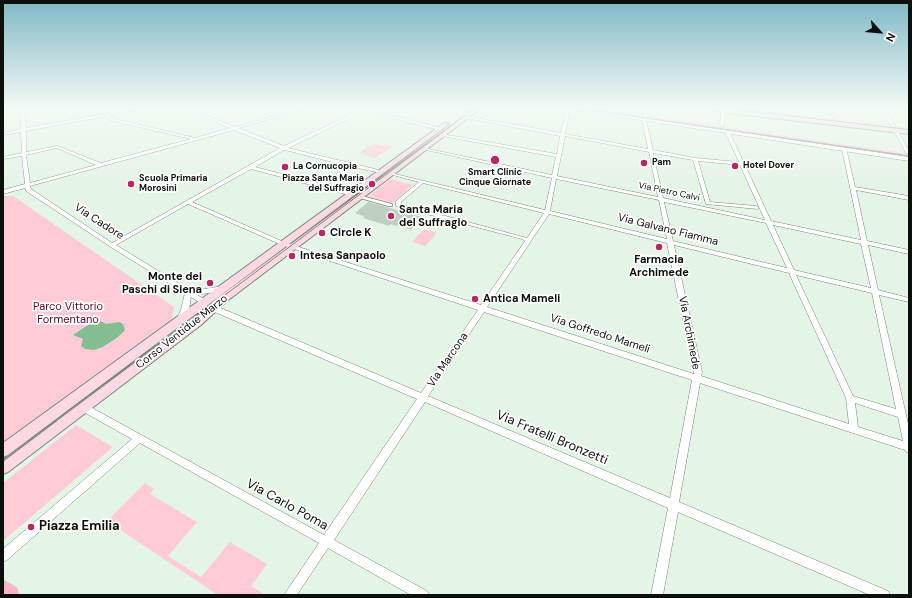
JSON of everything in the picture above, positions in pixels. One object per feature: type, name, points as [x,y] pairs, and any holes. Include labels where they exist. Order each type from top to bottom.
[{"type":"main road","points":[[351,194],[434,137]]},
{"type":"main road","points":[[361,197],[424,149],[436,137]]},
{"type":"main road","points":[[381,172],[391,174]]},
{"type":"main road","name":"Corso Ventidue Marzo","points":[[3,452],[179,321],[209,305],[288,245],[351,194]]},
{"type":"main road","name":"Corso Ventidue Marzo","points":[[3,468],[197,322],[224,288],[361,197]]},
{"type":"main road","points":[[3,589],[10,595]]},
{"type":"street","points":[[23,137],[27,186]]},
{"type":"street","points":[[186,137],[195,139]]},
{"type":"street","points":[[3,192],[202,137]]},
{"type":"street","points":[[256,137],[284,148],[381,172]]},
{"type":"street","points":[[112,245],[284,148],[306,137]]},
{"type":"street","points":[[465,137],[558,156]]},
{"type":"street","name":"Via Marcona","points":[[290,595],[547,213],[562,137]]},
{"type":"street","points":[[572,137],[695,159],[743,164]]},
{"type":"street","name":"Via Archimede","points":[[648,137],[697,370],[697,378],[657,595]]},
{"type":"street","points":[[730,137],[850,398],[854,429]]},
{"type":"street","points":[[761,137],[844,149],[909,155]]},
{"type":"street","points":[[796,137],[909,155]]},
{"type":"street","points":[[899,137],[909,155]]},
{"type":"street","points":[[3,158],[57,147],[101,165]]},
{"type":"street","name":"Via Pietro Calvi","points":[[424,149],[909,252]]},
{"type":"street","points":[[844,149],[909,448]]},
{"type":"street","points":[[695,159],[708,202],[756,208]]},
{"type":"street","points":[[322,186],[352,165]]},
{"type":"street","points":[[251,167],[351,194]]},
{"type":"street","points":[[391,174],[422,182]]},
{"type":"street","points":[[422,182],[398,202],[398,205],[524,238],[528,241]]},
{"type":"street","name":"Via Galvano Fiamma","points":[[422,182],[909,300]]},
{"type":"street","name":"Via Cadore","points":[[27,186],[28,190],[112,245],[188,294],[209,305]]},
{"type":"street","points":[[853,188],[909,198]]},
{"type":"street","points":[[361,197],[390,205]]},
{"type":"street","name":"Via Goffredo Mameli","points":[[188,202],[288,245],[909,448]]},
{"type":"street","points":[[179,321],[186,310],[188,294],[224,288]]},
{"type":"street","name":"Via Fratelli Bronzetti","points":[[209,305],[884,595]]},
{"type":"street","points":[[850,398],[901,414]]},
{"type":"street","points":[[3,556],[139,438],[83,407]]},
{"type":"street","name":"Via Carlo Poma","points":[[139,438],[423,595]]},
{"type":"green space","points":[[772,137],[792,137],[909,154],[909,157]]},
{"type":"green space","points":[[375,143],[385,146],[394,146],[375,158],[359,153]]},
{"type":"green space","points":[[390,179],[413,185],[393,203],[369,196]]},
{"type":"green space","name":"Parco Vittorio Formentano","points":[[3,196],[13,196],[174,307],[172,319],[3,442]]},
{"type":"green space","points":[[424,229],[437,233],[425,246],[412,242]]},
{"type":"green space","points":[[76,425],[113,447],[3,541],[3,483]]},
{"type":"green space","points":[[145,483],[154,489],[150,494],[197,522],[168,556],[201,577],[230,542],[267,564],[251,586],[266,595],[218,595],[107,521]]},
{"type":"shaded area","points":[[97,319],[106,324],[119,322],[123,324],[125,330],[118,337],[103,347],[94,350],[85,349],[81,346],[83,339],[73,335]]},
{"type":"building","points":[[347,175],[361,179],[355,183],[340,180]]},
{"type":"building","name":"Santa Maria del Suffragio","points":[[368,202],[422,217],[411,230],[390,224],[389,226],[363,218],[365,217],[355,213]]},
{"type":"tram line","points":[[55,422],[437,137]]},
{"type":"tram line","points":[[777,137],[909,156]]},
{"type":"tram line","points":[[3,461],[56,421]]},
{"type":"place","name":"Smart Clinic Cinque Giornate","points":[[495,160]]},
{"type":"place","name":"Pam","points":[[644,163]]},
{"type":"place","name":"Hotel Dover","points":[[735,166]]},
{"type":"place","name":"La Cornucopia","points":[[285,167]]},
{"type":"place","name":"Scuola Primaria Morosini","points":[[131,184]]},
{"type":"place","name":"Piazza Santa Maria del Suffragio","points":[[372,184]]},
{"type":"place","name":"Santa Maria del Suffragio","points":[[391,216]]},
{"type":"place","name":"Circle K","points":[[322,233]]},
{"type":"place","name":"Farmacia Archimede","points":[[659,247]]},
{"type":"place","name":"Intesa Sanpaolo","points":[[292,256]]},
{"type":"place","name":"Monte dei Paschi di Siena","points":[[210,283]]},
{"type":"place","name":"Antica Mameli","points":[[475,299]]},
{"type":"place","name":"Piazza Emilia","points":[[31,527]]}]
